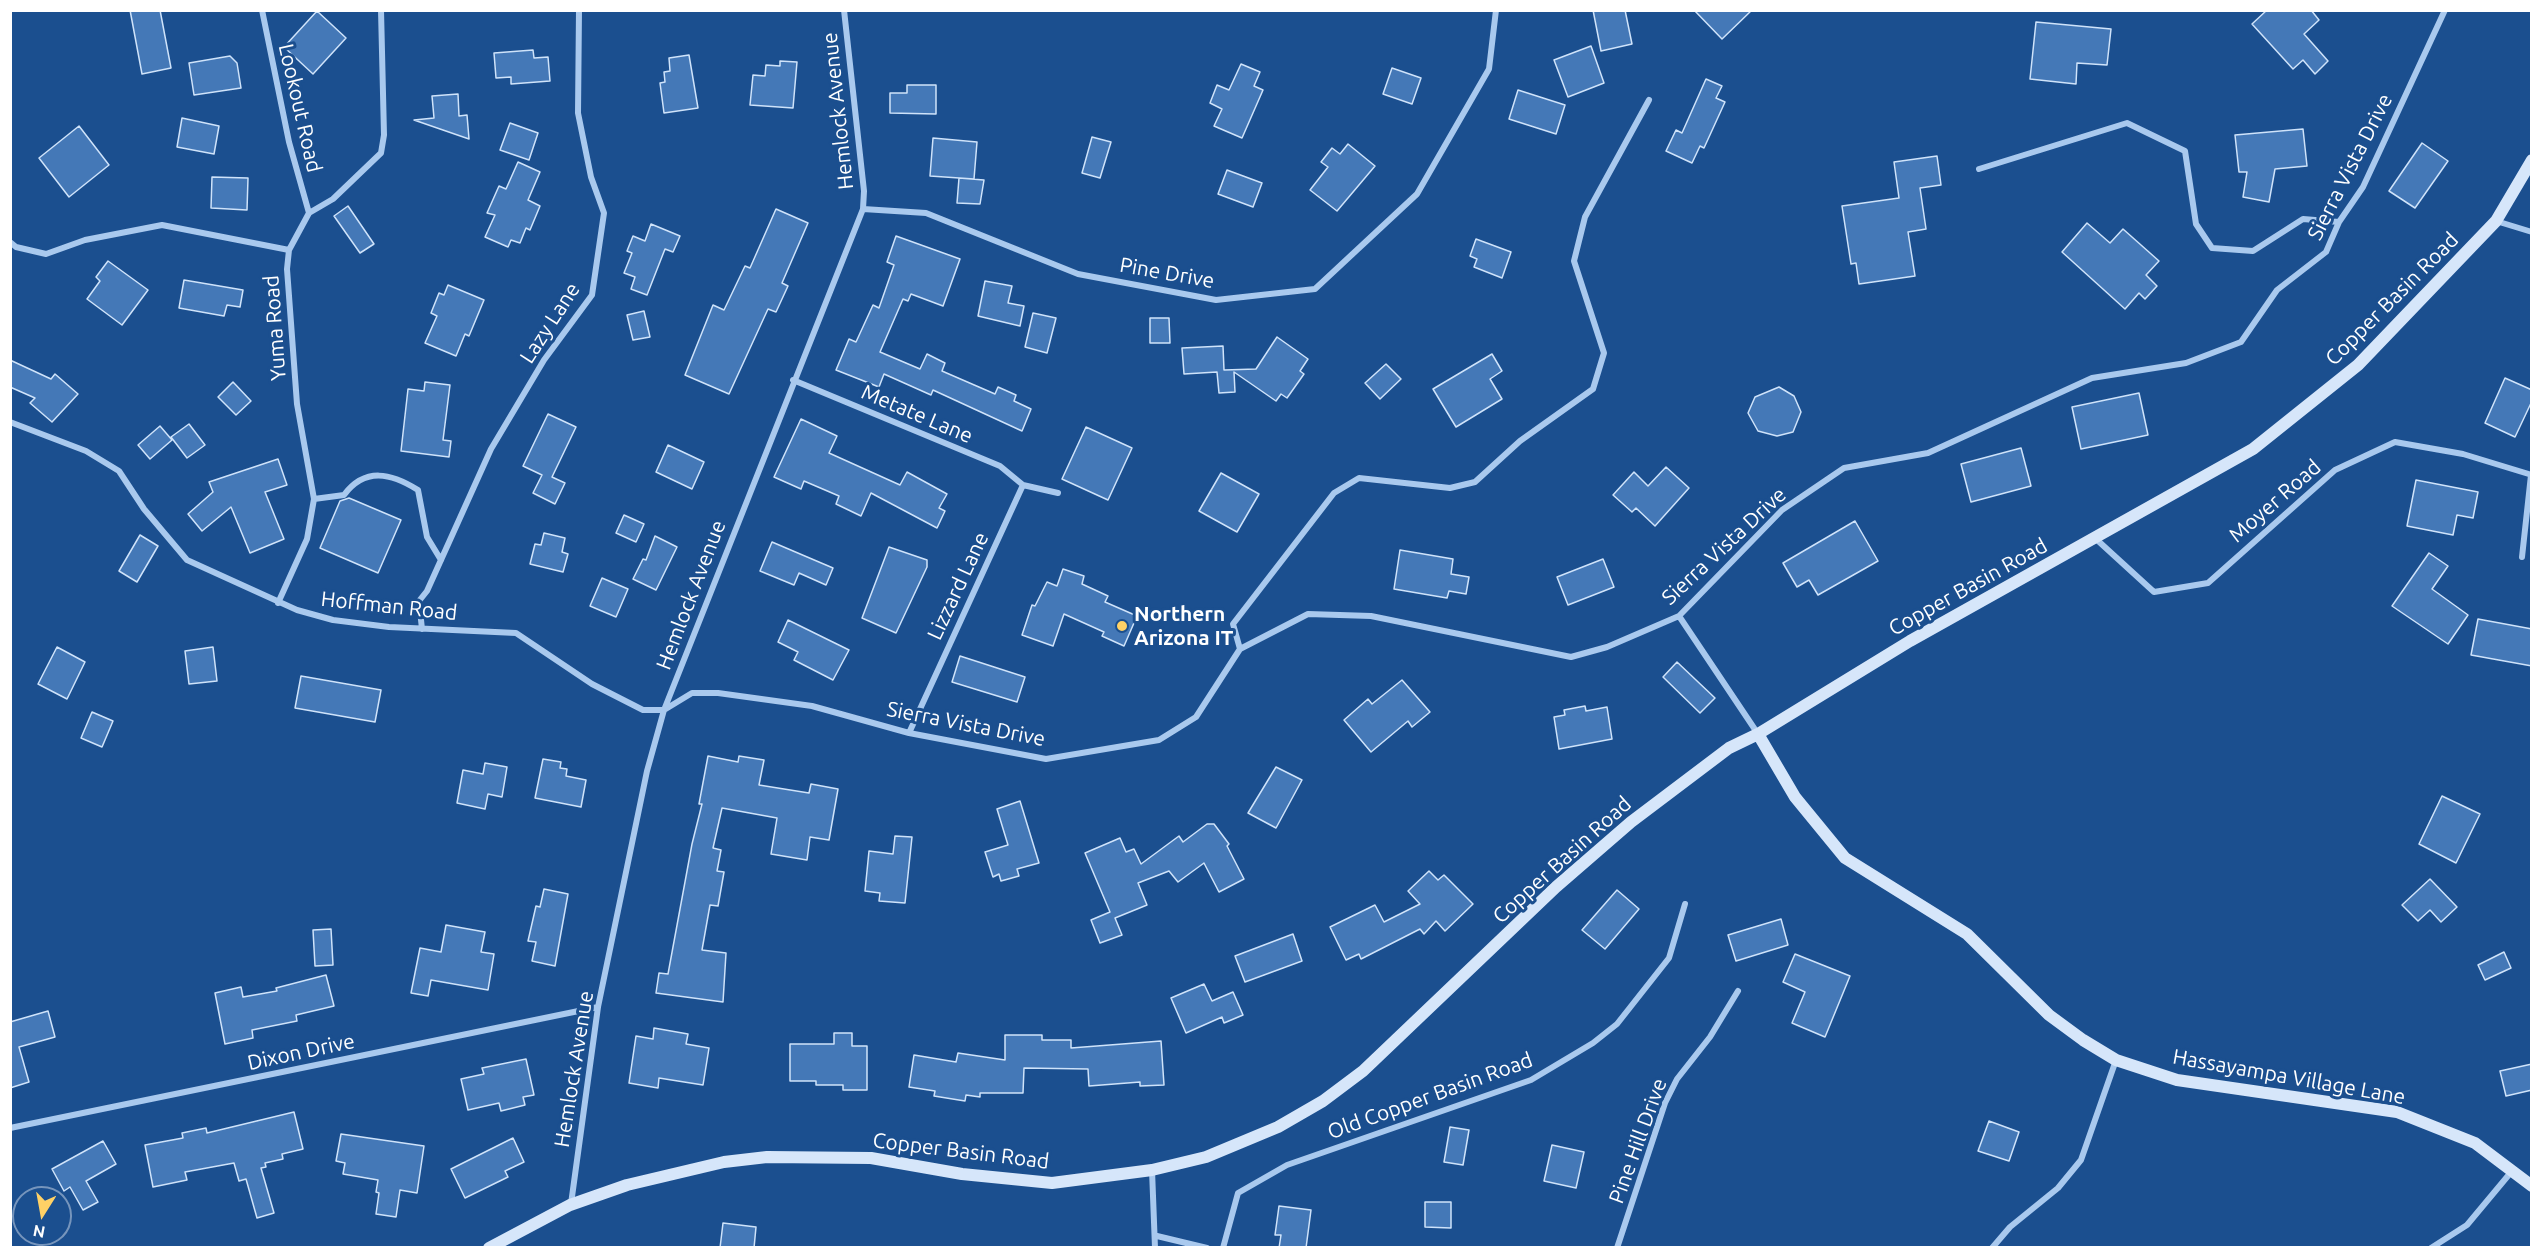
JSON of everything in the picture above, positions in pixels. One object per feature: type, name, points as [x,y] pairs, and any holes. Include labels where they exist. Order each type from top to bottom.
[{"type":"street","name":"Lookout Road","points":[[262,10],[289,142],[309,213]]},
{"type":"street","points":[[309,213],[333,199],[381,153],[384,135],[381,10]]},
{"type":"street","name":"Lazy Lane","points":[[422,629],[420,601],[491,449],[544,360],[592,295],[604,213],[591,177],[578,113],[579,10]]},
{"type":"street","name":"Hemlock Avenue","points":[[570,1205],[598,1007],[647,771],[664,710],[793,380],[863,209],[864,191],[844,10]]},
{"type":"street","name":"Pine Drive","points":[[863,209],[926,213],[1078,274],[1216,300],[1315,289],[1417,194],[1489,69],[1497,10]]},
{"type":"street","name":"Sierra Vista Drive","points":[[664,710],[692,693],[718,693],[812,706],[909,733],[1046,759],[1159,740],[1196,717],[1240,649],[1308,614],[1371,616],[1571,657],[1607,647],[1679,616],[1782,510],[1844,468],[1928,453],[2092,378],[2186,363],[2241,342],[2277,290],[2326,252],[2339,222],[2363,187],[2445,10]]},
{"type":"street","points":[[1240,649],[1233,624],[1334,493],[1359,478],[1450,488],[1475,482],[1520,441],[1593,389],[1604,353],[1574,261],[1585,217],[1649,100]]},
{"type":"street","points":[[1978,169],[2127,123],[2185,151],[2196,224],[2212,248],[2253,251],[2303,219],[2339,222]]},
{"type":"street","name":"Copper Basin Road","points":[[489,1248],[570,1205],[665,1175],[767,1157],[871,1158],[962,1174],[1052,1183],[1152,1170],[1206,1157],[1249,1141],[1344,1086],[1556,888],[1631,822],[1729,748],[1758,734],[1910,641],[2096,539],[2253,449],[2358,365],[2496,221],[2532,160]]},
{"type":"street","name":"Yuma Road","points":[[278,603],[307,539],[314,499],[297,404],[287,269],[289,250],[309,213]]},
{"type":"street","points":[[2496,221],[2532,232]]},
{"type":"street","points":[[10,242],[16,247],[46,254],[85,240],[162,225],[289,250]]},
{"type":"street","name":"Metate Lane","points":[[793,380],[1000,466],[1023,485]]},
{"type":"street","name":"Hoffman Road","points":[[10,423],[86,451],[118,471],[144,508],[187,560],[278,603],[333,620],[422,629],[516,633],[592,684],[643,710],[664,710]]},
{"type":"street","name":"Moyer Road","points":[[2096,539],[2154,592],[2208,583],[2335,470],[2395,442],[2463,454],[2531,475]]},
{"type":"street","points":[[314,499],[344,495],[355,480],[367,475],[403,481],[418,490],[427,537],[441,560]]},
{"type":"street","points":[[2522,557],[2531,475]]},
{"type":"street","points":[[1023,485],[1058,493]]},
{"type":"street","name":"Lizzard Lane","points":[[909,733],[1023,485]]},
{"type":"street","name":"Hassayampa Village Lane","points":[[1679,616],[1758,734],[1795,797],[1845,858],[1967,934],[2049,1015],[2083,1040],[2116,1060],[2177,1080],[2397,1112],[2475,1143],[2532,1186]]},
{"type":"street","name":"Old Copper Basin Road","points":[[1223,1248],[1238,1193],[1287,1166],[1531,1080],[1593,1043],[1617,1024],[1669,958],[1684,904]]},
{"type":"street","name":"Pine Hill Drive","points":[[1617,1248],[1665,1103],[1677,1079],[1710,1037],[1738,991]]},
{"type":"street","name":"Dixon Drive","points":[[10,1128],[598,1007]]},
{"type":"street","points":[[1992,1248],[2010,1227],[2058,1188],[2081,1160],[2116,1060]]},
{"type":"street","points":[[1152,1170],[1157,1236],[1155,1248]]},
{"type":"street","points":[[2431,1248],[2467,1225],[2512,1171]]},
{"type":"street","points":[[1157,1236],[1207,1248]]},
{"type":"building","points":[[130,10],[160,10],[171,68],[142,74]]},
{"type":"building","points":[[1593,10],[1625,10],[1632,44],[1601,51]]},
{"type":"building","points":[[1694,10],[1752,10],[1722,39]]},
{"type":"building","points":[[2267,10],[2311,10],[2319,20],[2304,34],[2328,61],[2315,74],[2303,60],[2293,69],[2252,24]]},
{"type":"building","points":[[317,11],[346,38],[313,74],[284,47]]},
{"type":"building","points":[[2036,22],[2111,29],[2107,65],[2077,63],[2076,84],[2030,79]]},
{"type":"building","points":[[1591,46],[1604,83],[1568,97],[1554,60]]},
{"type":"building","points":[[533,50],[534,58],[548,57],[550,81],[511,84],[511,77],[496,78],[494,53]]},
{"type":"building","points":[[689,55],[698,108],[664,113],[660,83],[665,82],[664,72],[670,71],[669,58]]},
{"type":"building","points":[[230,56],[237,63],[241,88],[194,95],[189,63]]},
{"type":"building","points":[[780,61],[797,62],[793,108],[750,105],[753,75],[765,76],[766,65],[780,66]]},
{"type":"building","points":[[1241,64],[1260,72],[1254,86],[1263,90],[1242,138],[1214,126],[1222,109],[1210,103],[1217,85],[1229,90]]},
{"type":"building","points":[[1392,68],[1421,78],[1412,104],[1383,94]]},
{"type":"building","points":[[1706,79],[1722,86],[1716,98],[1725,102],[1704,148],[1700,146],[1692,163],[1666,151],[1676,130],[1682,133]]},
{"type":"building","points":[[907,85],[936,85],[936,114],[890,113],[890,93],[907,93]]},
{"type":"building","points":[[1518,90],[1565,105],[1556,134],[1509,119]]},
{"type":"building","points":[[458,94],[459,116],[467,115],[469,139],[414,120],[434,118],[432,96]]},
{"type":"building","points":[[182,118],[219,126],[214,154],[177,147]]},
{"type":"building","points":[[510,123],[538,133],[529,160],[500,150]]},
{"type":"building","points":[[79,126],[109,165],[69,197],[39,158]]},
{"type":"building","points":[[2303,129],[2307,166],[2275,169],[2269,202],[2243,197],[2247,172],[2239,172],[2235,135]]},
{"type":"building","points":[[1092,137],[1111,142],[1100,178],[1082,173]]},
{"type":"building","points":[[933,138],[977,142],[974,179],[930,176]]},
{"type":"building","points":[[2422,143],[2448,161],[2415,208],[2389,191]]},
{"type":"building","points":[[1348,144],[1375,166],[1337,211],[1310,190],[1328,167],[1321,162],[1332,148],[1340,154]]},
{"type":"building","points":[[1937,156],[1941,185],[1920,188],[1926,229],[1908,232],[1915,276],[1859,284],[1856,263],[1851,264],[1842,206],[1899,198],[1894,162]]},
{"type":"building","points":[[518,162],[540,172],[528,200],[540,206],[530,230],[526,228],[520,243],[511,240],[508,247],[485,237],[495,215],[487,213],[499,186],[506,189]]},
{"type":"building","points":[[1227,170],[1262,183],[1253,207],[1218,194]]},
{"type":"building","points":[[212,177],[248,178],[247,210],[211,208]]},
{"type":"building","points":[[959,178],[984,180],[980,204],[957,203]]},
{"type":"building","points":[[348,206],[374,244],[360,253],[334,216]]},
{"type":"building","points":[[776,209],[808,223],[782,283],[788,286],[776,312],[768,309],[729,394],[685,375],[713,305],[724,310],[745,266],[750,268]]},
{"type":"building","points":[[2087,223],[2110,243],[2123,229],[2159,261],[2146,275],[2157,286],[2145,299],[2139,293],[2125,309],[2062,252]]},
{"type":"building","points":[[651,224],[680,236],[673,252],[665,249],[647,295],[631,289],[635,277],[624,273],[632,253],[627,251],[633,236],[645,241]]},
{"type":"building","points":[[896,236],[960,259],[943,306],[911,294],[908,301],[903,299],[880,352],[920,369],[927,354],[945,363],[942,371],[995,394],[998,387],[1016,395],[1014,401],[1031,409],[1022,431],[933,390],[931,395],[884,374],[879,387],[836,370],[849,339],[856,342],[873,305],[879,308],[894,265],[887,262]]},
{"type":"building","points":[[1476,239],[1511,252],[1502,278],[1474,267],[1477,259],[1470,256]]},
{"type":"building","points":[[108,261],[148,290],[122,325],[87,299],[100,281],[96,277]]},
{"type":"building","points":[[184,280],[243,290],[240,307],[227,305],[224,316],[179,308]]},
{"type":"building","points":[[985,281],[1012,286],[1008,303],[1024,306],[1020,326],[978,316]]},
{"type":"building","points":[[448,285],[484,300],[469,336],[465,334],[456,356],[425,343],[437,316],[431,313],[439,293],[444,295]]},
{"type":"building","points":[[644,311],[650,337],[633,340],[627,315]]},
{"type":"building","points":[[1033,313],[1056,318],[1047,353],[1025,347]]},
{"type":"building","points":[[1150,318],[1169,318],[1170,343],[1150,343]]},
{"type":"building","points":[[1277,337],[1308,359],[1300,371],[1304,374],[1287,398],[1281,394],[1276,401],[1234,372],[1235,392],[1219,393],[1217,372],[1184,374],[1182,348],[1223,346],[1224,370],[1256,369]]},
{"type":"building","points":[[1492,354],[1502,371],[1490,379],[1502,399],[1456,427],[1433,389]]},
{"type":"building","points":[[10,360],[51,379],[55,374],[78,394],[52,422],[30,403],[35,398],[10,387]]},
{"type":"building","points":[[1386,364],[1401,379],[1380,399],[1365,383]]},
{"type":"building","points":[[2505,378],[2532,390],[2532,401],[2515,437],[2485,423]]},
{"type":"building","points":[[233,382],[251,401],[236,415],[218,397]]},
{"type":"building","points":[[425,382],[450,385],[443,440],[451,441],[449,457],[401,451],[408,389],[424,391]]},
{"type":"building","points":[[1779,387],[1794,396],[1801,412],[1793,432],[1777,436],[1758,431],[1748,413],[1755,397]]},
{"type":"building","points":[[2139,393],[2148,435],[2081,449],[2072,407]]},
{"type":"building","points":[[548,414],[576,427],[552,477],[565,483],[555,504],[533,493],[542,475],[523,466]]},
{"type":"building","points":[[801,419],[837,436],[829,453],[900,485],[907,472],[947,494],[939,508],[945,511],[937,528],[871,493],[861,516],[836,504],[839,496],[804,481],[801,489],[774,477]]},
{"type":"building","points":[[189,424],[205,445],[187,458],[171,437]]},
{"type":"building","points":[[160,426],[172,440],[150,459],[138,445]]},
{"type":"building","points":[[1086,427],[1132,448],[1108,500],[1062,479]]},
{"type":"building","points":[[668,445],[704,462],[692,489],[656,472]]},
{"type":"building","points":[[2021,448],[2031,486],[1971,502],[1961,464]]},
{"type":"building","points":[[278,459],[287,485],[265,492],[284,539],[250,553],[231,507],[202,531],[188,514],[213,492],[209,482]]},
{"type":"building","points":[[1666,467],[1689,488],[1655,526],[1636,508],[1632,512],[1613,495],[1634,472],[1648,486]]},
{"type":"building","points":[[1221,473],[1259,494],[1237,532],[1199,511]]},
{"type":"building","points":[[2416,480],[2478,492],[2473,518],[2457,515],[2453,535],[2407,526]]},
{"type":"building","points":[[349,498],[401,520],[378,573],[320,548],[340,501]]},
{"type":"building","points":[[624,515],[644,524],[636,542],[616,533]]},
{"type":"building","points":[[1855,521],[1878,561],[1818,595],[1809,580],[1797,587],[1783,563]]},
{"type":"building","points":[[544,533],[565,538],[562,552],[568,554],[563,572],[530,564],[535,544],[541,545]]},
{"type":"building","points":[[140,535],[158,546],[137,582],[119,571]]},
{"type":"building","points":[[655,536],[677,547],[656,590],[633,579],[643,559],[646,560]]},
{"type":"building","points":[[772,542],[833,568],[826,585],[799,573],[794,585],[760,571]]},
{"type":"building","points":[[889,547],[927,560],[927,567],[896,633],[862,618]]},
{"type":"building","points":[[1400,550],[1453,559],[1451,574],[1469,577],[1466,594],[1449,591],[1447,598],[1394,589]]},
{"type":"building","points":[[2429,553],[2448,566],[2432,589],[2468,615],[2448,644],[2392,606]]},
{"type":"building","points":[[1603,559],[1614,587],[1568,605],[1557,577]]},
{"type":"building","points":[[1063,569],[1084,576],[1082,584],[1108,596],[1105,602],[1137,616],[1124,646],[1102,636],[1104,632],[1064,614],[1053,646],[1022,635],[1032,605],[1035,606],[1047,582],[1057,586]]},
{"type":"building","points":[[602,578],[628,589],[616,617],[590,606]]},
{"type":"building","points":[[2478,619],[2532,629],[2532,666],[2471,655]]},
{"type":"building","points":[[788,620],[849,650],[833,680],[794,660],[798,652],[778,642]]},
{"type":"building","points":[[57,647],[85,662],[67,699],[38,684]]},
{"type":"building","points":[[213,647],[217,681],[189,684],[185,651]]},
{"type":"building","points":[[960,656],[1025,677],[1017,702],[952,682]]},
{"type":"building","points":[[1677,662],[1715,698],[1700,713],[1663,677]]},
{"type":"building","points":[[301,676],[381,690],[375,722],[295,708]]},
{"type":"building","points":[[1402,680],[1430,712],[1412,727],[1408,721],[1371,752],[1344,720],[1368,699],[1372,704]]},
{"type":"building","points":[[1585,706],[1586,711],[1607,707],[1612,739],[1559,749],[1554,717],[1565,715],[1564,710]]},
{"type":"building","points":[[92,712],[113,721],[102,747],[81,738]]},
{"type":"building","points":[[708,756],[738,762],[739,756],[764,760],[759,785],[809,793],[811,784],[838,789],[829,840],[810,837],[807,860],[771,854],[777,818],[722,808],[713,848],[721,850],[717,871],[724,872],[718,906],[710,905],[702,950],[726,953],[723,1002],[656,993],[659,973],[668,974],[692,844],[702,804],[699,804]]},
{"type":"building","points":[[543,759],[561,762],[560,768],[567,769],[566,776],[586,780],[581,807],[535,798]]},
{"type":"building","points":[[485,763],[507,767],[502,797],[488,794],[485,809],[457,803],[463,770],[483,774]]},
{"type":"building","points":[[1276,767],[1302,780],[1276,828],[1248,813]]},
{"type":"building","points":[[2442,796],[2480,814],[2456,863],[2419,844]]},
{"type":"building","points":[[1020,801],[1039,863],[1017,869],[1019,876],[1001,881],[999,874],[993,877],[985,852],[1008,845],[997,809]]},
{"type":"building","points":[[1207,824],[1214,824],[1229,844],[1227,846],[1244,879],[1219,892],[1204,863],[1178,882],[1169,871],[1138,883],[1147,905],[1115,918],[1122,935],[1100,943],[1091,920],[1110,912],[1085,853],[1120,838],[1126,852],[1134,849],[1141,864],[1179,836],[1183,842]]},
{"type":"building","points":[[895,836],[912,837],[905,903],[879,901],[880,893],[865,891],[869,851],[893,854]]},
{"type":"building","points":[[1429,871],[1438,880],[1444,875],[1473,904],[1445,931],[1436,921],[1424,934],[1420,929],[1361,959],[1359,954],[1346,960],[1330,927],[1375,905],[1384,922],[1420,904],[1408,891]]},
{"type":"building","points":[[2430,879],[2457,907],[2441,922],[2430,910],[2418,921],[2402,905]]},
{"type":"building","points":[[544,889],[568,894],[555,966],[532,961],[536,942],[528,941],[536,906],[540,907]]},
{"type":"building","points":[[1617,890],[1639,909],[1605,949],[1582,930]]},
{"type":"building","points":[[1781,919],[1788,945],[1736,961],[1728,935]]},
{"type":"building","points":[[446,925],[485,932],[481,952],[494,954],[488,990],[431,980],[428,996],[411,993],[420,948],[441,952]]},
{"type":"building","points":[[331,929],[333,965],[315,966],[313,930]]},
{"type":"building","points":[[1293,934],[1302,961],[1245,982],[1235,956]]},
{"type":"building","points":[[2504,952],[2511,968],[2485,980],[2478,965]]},
{"type":"building","points":[[1795,954],[1850,976],[1825,1037],[1792,1023],[1805,992],[1783,982]]},
{"type":"building","points":[[326,975],[334,1006],[296,1015],[297,1021],[252,1030],[253,1038],[225,1044],[215,993],[241,987],[243,997],[277,991],[276,988]]},
{"type":"building","points":[[1204,984],[1212,1001],[1233,992],[1243,1015],[1224,1023],[1222,1017],[1186,1033],[1171,998]]},
{"type":"building","points":[[48,1011],[55,1037],[19,1047],[29,1082],[10,1088],[10,1022]]},
{"type":"building","points":[[654,1028],[688,1034],[686,1044],[709,1048],[703,1085],[659,1078],[658,1088],[629,1083],[636,1036],[653,1039]]},
{"type":"building","points":[[834,1033],[852,1033],[852,1046],[867,1046],[867,1090],[843,1090],[843,1085],[816,1085],[816,1081],[790,1081],[790,1044],[834,1044]]},
{"type":"building","points":[[1005,1035],[1042,1035],[1042,1040],[1071,1040],[1071,1048],[1161,1041],[1164,1085],[1140,1086],[1140,1082],[1089,1086],[1088,1069],[1024,1068],[1023,1093],[980,1093],[980,1097],[966,1095],[965,1101],[934,1096],[935,1091],[909,1087],[914,1055],[956,1062],[958,1053],[1005,1060]]},
{"type":"building","points":[[526,1059],[534,1095],[523,1097],[525,1105],[501,1111],[499,1103],[468,1110],[461,1079],[484,1074],[482,1068]]},
{"type":"building","points":[[2532,1064],[2532,1090],[2506,1096],[2500,1071]]},
{"type":"building","points":[[294,1112],[303,1149],[282,1154],[283,1159],[265,1163],[266,1167],[261,1168],[274,1213],[257,1218],[246,1179],[239,1181],[234,1163],[185,1172],[187,1180],[153,1187],[145,1145],[183,1138],[182,1133],[206,1128],[207,1133]]},
{"type":"building","points":[[1989,1121],[2019,1132],[2009,1161],[1978,1151]]},
{"type":"building","points":[[1450,1127],[1469,1130],[1463,1165],[1444,1162]]},
{"type":"building","points":[[341,1134],[424,1146],[417,1193],[400,1190],[396,1217],[376,1214],[378,1180],[343,1174],[345,1163],[336,1161]]},
{"type":"building","points":[[513,1138],[524,1162],[505,1171],[508,1177],[465,1198],[451,1169]]},
{"type":"building","points":[[103,1141],[116,1164],[86,1181],[98,1202],[83,1210],[72,1191],[72,1186],[61,1186],[52,1169]]},
{"type":"building","points":[[1552,1145],[1584,1152],[1576,1188],[1544,1181]]},
{"type":"building","points":[[1425,1202],[1451,1202],[1451,1228],[1425,1227]]},
{"type":"building","points":[[1279,1206],[1311,1210],[1306,1248],[1279,1248],[1281,1235],[1275,1235]]},
{"type":"building","points":[[723,1223],[756,1227],[754,1248],[720,1248]]},
{"type":"place","name":"Northern Arizona IT","points":[[1122,626]]}]
